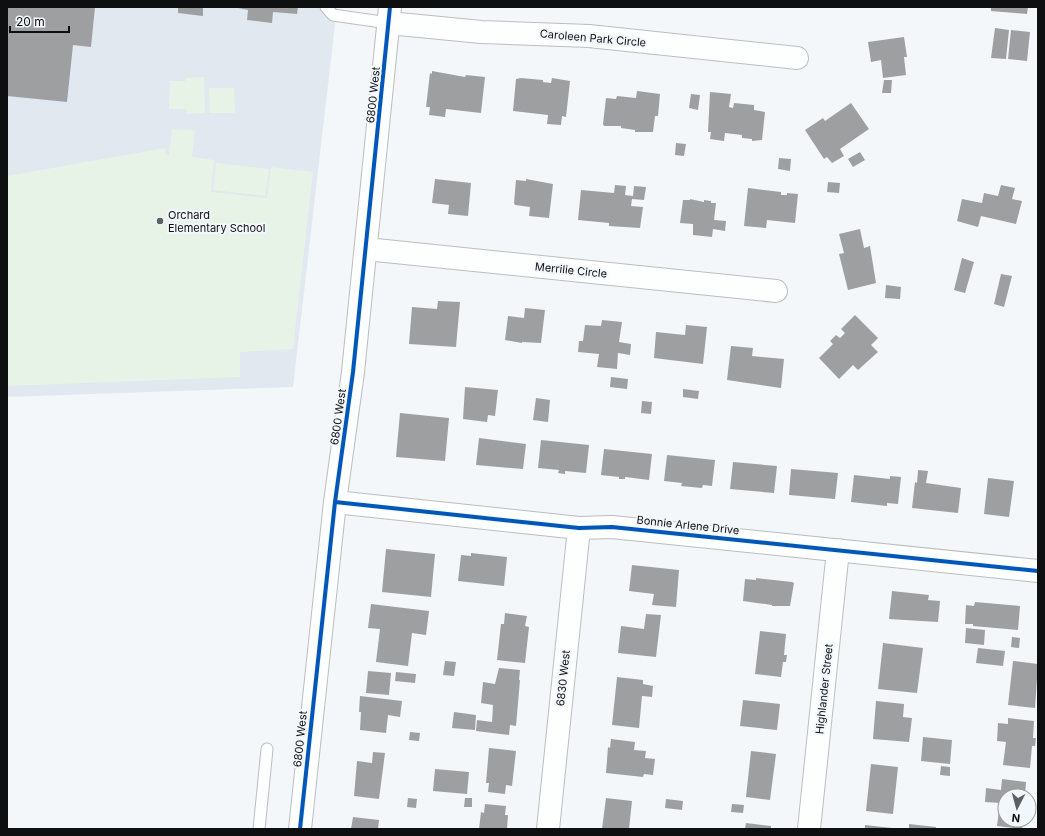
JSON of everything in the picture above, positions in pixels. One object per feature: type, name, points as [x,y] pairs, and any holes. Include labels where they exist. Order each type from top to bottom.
[{"type":"street","name":"Caroleen Park Circle","points":[[390,15],[481,32],[589,36],[797,58]]},
{"type":"street","name":"6800 West","points":[[300,829],[335,502],[353,372],[390,15]]},
{"type":"street","name":"Merrilie Circle","points":[[366,249],[776,291]]},
{"type":"street","name":"Bonnie Arlene Drive","points":[[335,502],[579,528],[612,526],[1038,571]]},
{"type":"street","name":"6830 West","points":[[548,829],[579,528]]},
{"type":"street","name":"Highlander Street","points":[[809,829],[838,550]]},
{"type":"lane","points":[[326,7],[333,15],[390,15]]},
{"type":"lane","points":[[259,829],[267,749]]},
{"type":"shaded area","name":"Orchard Elementary School","points":[[7,7],[337,7],[293,387],[7,397]]},
{"type":"shaded area","points":[[204,77],[205,113],[187,114],[187,109],[169,109],[170,81],[186,81],[186,78]]},
{"type":"shaded area","points":[[209,88],[234,88],[235,113],[210,113]]},
{"type":"shaded area","points":[[172,129],[195,131],[192,157],[214,160],[211,192],[267,198],[271,167],[313,172],[293,349],[240,352],[240,377],[7,386],[7,176],[165,148],[165,154],[169,155]]},
{"type":"shaded area","points":[[216,163],[269,169],[265,196],[213,190]]},
{"type":"building","points":[[7,7],[95,7],[91,47],[73,45],[67,102],[7,96]]},
{"type":"building","points":[[178,7],[203,7],[203,16],[178,13]]},
{"type":"building","points":[[233,7],[298,7],[297,14],[273,12],[272,23],[247,20],[248,10]]},
{"type":"building","points":[[991,7],[1028,7],[1027,14],[991,11]]},
{"type":"building","points":[[995,28],[1009,30],[1006,59],[991,58]]},
{"type":"building","points":[[1011,30],[1030,32],[1027,61],[1008,59]]},
{"type":"building","points":[[904,37],[907,57],[904,57],[906,75],[883,78],[881,60],[871,62],[868,42]]},
{"type":"building","points":[[432,71],[465,77],[466,75],[485,77],[481,113],[446,109],[445,117],[429,115],[430,107],[426,107],[430,73],[432,74]]},
{"type":"building","points":[[552,78],[570,81],[566,117],[562,116],[561,125],[547,124],[548,115],[513,111],[516,79],[543,80],[543,82],[551,83]]},
{"type":"building","points":[[884,80],[892,80],[891,93],[882,93]]},
{"type":"building","points":[[637,91],[660,94],[658,116],[655,116],[653,132],[635,132],[635,130],[621,128],[621,126],[604,126],[606,98],[616,99],[617,96],[636,98]]},
{"type":"building","points":[[710,92],[731,94],[729,107],[733,108],[734,103],[754,105],[754,110],[765,112],[762,140],[752,141],[752,139],[742,138],[742,135],[725,133],[724,141],[710,139],[711,132],[708,132]]},
{"type":"building","points":[[691,94],[700,95],[698,110],[689,108]]},
{"type":"building","points":[[851,103],[869,129],[840,149],[844,156],[832,163],[827,157],[824,159],[805,130],[823,118],[825,121]]},
{"type":"building","points":[[676,143],[686,144],[684,156],[675,155]]},
{"type":"building","points":[[860,152],[865,160],[853,167],[848,159]]},
{"type":"building","points":[[779,158],[791,159],[790,171],[778,169]]},
{"type":"building","points":[[435,179],[471,183],[468,216],[448,214],[449,205],[432,203]]},
{"type":"building","points":[[526,179],[553,184],[549,218],[529,216],[530,207],[515,205],[516,180],[526,181]]},
{"type":"building","points":[[828,182],[840,183],[839,193],[827,192]]},
{"type":"building","points":[[615,185],[626,186],[625,195],[633,196],[634,186],[646,187],[644,200],[632,199],[631,206],[643,207],[640,228],[609,226],[609,223],[578,220],[581,190],[614,193]]},
{"type":"building","points":[[1001,185],[1015,188],[1012,199],[1022,201],[1016,224],[981,216],[978,227],[957,221],[962,199],[982,203],[984,193],[998,196]]},
{"type":"building","points":[[748,188],[781,192],[781,195],[787,195],[787,193],[798,194],[795,223],[767,220],[766,228],[744,226]]},
{"type":"building","points":[[690,199],[704,202],[704,200],[711,201],[711,203],[716,203],[714,220],[726,221],[725,231],[713,229],[712,237],[693,235],[693,224],[680,223],[683,200]]},
{"type":"building","points":[[860,229],[864,248],[870,246],[876,283],[848,290],[839,254],[844,253],[839,234]]},
{"type":"building","points":[[962,258],[974,262],[965,293],[954,290]]},
{"type":"building","points":[[1001,274],[1012,276],[1004,307],[994,304]]},
{"type":"building","points":[[886,285],[901,287],[900,299],[885,298]]},
{"type":"building","points":[[438,301],[460,302],[456,347],[409,344],[412,307],[437,309]]},
{"type":"building","points":[[525,308],[545,310],[541,343],[522,343],[505,340],[508,316],[524,318]]},
{"type":"building","points":[[855,315],[878,338],[871,345],[878,352],[858,370],[853,365],[839,379],[819,358],[833,344],[830,341],[836,335],[840,338],[845,333],[841,329]]},
{"type":"building","points":[[602,320],[622,322],[619,342],[631,344],[630,355],[618,353],[617,369],[597,367],[599,354],[578,352],[579,341],[583,341],[585,325],[601,326]]},
{"type":"building","points":[[686,325],[707,327],[703,364],[654,358],[656,332],[685,335]]},
{"type":"building","points":[[731,346],[753,348],[752,356],[784,359],[781,388],[727,380]]},
{"type":"building","points":[[611,377],[628,379],[627,389],[610,387]]},
{"type":"building","points":[[465,387],[498,390],[495,416],[488,415],[487,422],[463,419]]},
{"type":"building","points":[[683,389],[699,391],[698,399],[683,397]]},
{"type":"building","points":[[536,398],[550,400],[548,422],[533,420]]},
{"type":"building","points":[[642,401],[652,402],[651,414],[641,413]]},
{"type":"building","points":[[400,413],[449,418],[445,461],[396,457]]},
{"type":"building","points":[[479,438],[526,444],[523,469],[476,465]]},
{"type":"building","points":[[541,440],[589,445],[586,473],[565,471],[565,474],[558,473],[559,470],[538,468]]},
{"type":"building","points":[[604,449],[652,454],[649,480],[625,477],[625,479],[619,479],[619,477],[601,475]]},
{"type":"building","points":[[667,455],[715,460],[712,486],[703,485],[702,488],[681,486],[682,483],[664,481]]},
{"type":"building","points":[[733,462],[777,466],[774,493],[730,489]]},
{"type":"building","points":[[791,469],[838,473],[835,499],[789,495]]},
{"type":"building","points":[[918,470],[928,471],[926,483],[961,488],[958,513],[912,508]]},
{"type":"building","points":[[854,475],[890,479],[890,476],[901,477],[898,504],[887,503],[887,506],[851,502]]},
{"type":"building","points":[[988,478],[1014,481],[1009,517],[984,514]]},
{"type":"building","points":[[386,549],[435,554],[431,597],[382,592]]},
{"type":"building","points":[[471,553],[507,557],[504,586],[458,581],[461,555],[471,556]]},
{"type":"building","points":[[632,565],[679,570],[676,607],[652,605],[654,594],[629,591]]},
{"type":"building","points":[[756,578],[794,583],[790,606],[772,606],[743,601],[745,579],[756,580]]},
{"type":"building","points":[[892,591],[929,595],[928,600],[940,601],[938,622],[889,619]]},
{"type":"building","points":[[975,602],[1020,606],[1018,630],[965,624],[966,605],[974,606]]},
{"type":"building","points":[[371,604],[429,611],[426,635],[412,633],[408,666],[376,662],[380,629],[368,628]]},
{"type":"building","points":[[505,613],[527,616],[525,626],[529,627],[525,663],[497,660],[501,624],[504,624]]},
{"type":"building","points":[[646,614],[661,615],[656,657],[618,653],[621,626],[644,629]]},
{"type":"building","points":[[966,628],[985,630],[984,645],[965,643]]},
{"type":"building","points":[[760,631],[786,634],[784,655],[787,655],[786,662],[783,662],[781,677],[755,674]]},
{"type":"building","points":[[1012,637],[1020,638],[1019,648],[1011,647]]},
{"type":"building","points":[[883,643],[923,648],[917,693],[878,689]]},
{"type":"building","points":[[978,648],[1005,651],[1003,666],[976,663]]},
{"type":"building","points":[[445,661],[456,662],[454,676],[443,675]]},
{"type":"building","points":[[1013,661],[1038,664],[1035,708],[1008,705]]},
{"type":"building","points":[[499,668],[520,670],[516,726],[510,725],[509,735],[476,731],[477,720],[492,722],[493,705],[481,703],[483,682],[495,684]]},
{"type":"building","points":[[368,671],[391,673],[389,695],[366,693]]},
{"type":"building","points":[[396,672],[416,674],[415,683],[395,681]]},
{"type":"building","points":[[617,677],[643,680],[643,684],[653,686],[652,697],[642,696],[639,728],[612,725]]},
{"type":"building","points":[[360,696],[402,701],[400,717],[388,715],[386,733],[360,730]]},
{"type":"building","points":[[743,700],[780,704],[777,730],[740,726]]},
{"type":"building","points":[[876,701],[904,704],[903,717],[912,718],[909,742],[873,739]]},
{"type":"building","points":[[454,712],[476,715],[475,730],[452,728]]},
{"type":"building","points":[[1008,718],[1034,721],[1033,738],[1036,738],[1035,746],[1032,746],[1030,768],[1003,765],[1006,742],[997,741],[998,723],[1008,724]]},
{"type":"building","points":[[410,732],[420,733],[419,741],[409,740]]},
{"type":"building","points":[[923,737],[952,740],[950,764],[921,761]]},
{"type":"building","points":[[611,739],[635,742],[634,750],[646,751],[645,758],[655,759],[653,775],[644,774],[643,777],[606,773],[608,747],[610,748]]},
{"type":"building","points":[[489,748],[516,751],[512,786],[506,785],[505,794],[488,792],[489,783],[486,783]]},
{"type":"building","points":[[751,751],[776,754],[770,800],[746,797]]},
{"type":"building","points":[[373,752],[385,753],[379,799],[354,796],[357,761],[372,763]]},
{"type":"building","points":[[871,764],[898,767],[893,814],[866,811]]},
{"type":"building","points":[[941,766],[950,767],[950,776],[940,775]]},
{"type":"building","points":[[435,769],[469,772],[467,794],[433,791]]},
{"type":"building","points":[[1002,779],[1026,782],[1026,788],[1001,788]]},
{"type":"building","points":[[986,788],[997,789],[997,803],[985,802]]},
{"type":"building","points":[[408,798],[417,799],[416,808],[407,807]]},
{"type":"building","points":[[465,798],[472,798],[472,807],[464,807]]},
{"type":"building","points":[[606,798],[632,801],[629,829],[602,829]]},
{"type":"building","points":[[666,799],[683,801],[682,810],[665,808]]},
{"type":"building","points":[[485,804],[506,806],[505,815],[508,815],[507,829],[479,829],[481,812],[484,813]]},
{"type":"building","points":[[732,804],[744,805],[743,813],[731,812]]},
{"type":"building","points":[[353,817],[379,820],[378,829],[351,829]]},
{"type":"building","points":[[746,823],[771,826],[771,829],[745,829]]},
{"type":"building","points":[[909,824],[936,827],[936,829],[909,829]]},
{"type":"building","points":[[865,825],[892,828],[865,829]]},
{"type":"cycle path","points":[[300,829],[335,502],[353,372],[390,7]]},
{"type":"cycle path","points":[[335,502],[579,528],[612,527],[1038,571]]},
{"type":"place","name":"Orchard Elementary School","points":[[160,221]]}]
